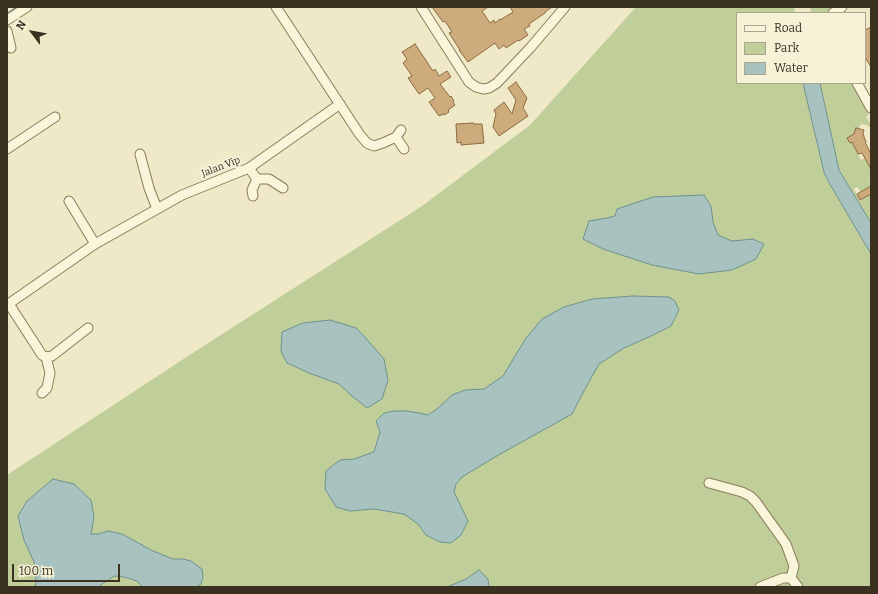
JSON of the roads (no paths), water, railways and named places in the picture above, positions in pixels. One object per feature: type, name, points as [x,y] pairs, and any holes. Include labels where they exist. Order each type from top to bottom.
[{"type":"street","points":[[7,20],[27,7]]},
{"type":"street","points":[[276,7],[367,143],[374,146],[399,134],[404,149]]},
{"type":"street","points":[[420,7],[469,82],[476,87],[483,89],[489,88],[497,83],[565,7]]},
{"type":"street","points":[[7,31],[11,48]]},
{"type":"street","points":[[858,84],[871,108]]},
{"type":"street","name":"Jalan Vip","points":[[8,305],[95,244],[182,195],[249,168],[340,104]]},
{"type":"street","points":[[7,149],[55,117]]},
{"type":"street","points":[[140,154],[157,209]]},
{"type":"street","points":[[249,168],[257,179]]},
{"type":"street","points":[[257,179],[269,179],[283,188]]},
{"type":"street","points":[[254,196],[252,190],[257,179]]},
{"type":"street","points":[[69,201],[95,244]]},
{"type":"street","points":[[8,305],[42,355],[46,357],[50,373],[47,388],[42,393]]},
{"type":"street","points":[[46,357],[52,356],[88,328]]},
{"type":"street","points":[[710,483],[742,492],[750,496],[756,502],[786,544],[794,566],[791,578]]},
{"type":"street","points":[[760,587],[783,578],[791,578]]},
{"type":"street","points":[[791,578],[798,587]]},
{"type":"water","points":[[803,84],[820,84],[839,170],[871,223],[871,254],[828,181],[824,172]]},
{"type":"water","points":[[704,195],[711,206],[713,222],[718,235],[732,241],[753,239],[764,244],[756,259],[732,270],[699,274],[652,265],[603,249],[583,239],[589,221],[615,216],[617,209],[653,197]]},
{"type":"water","points":[[633,296],[669,297],[675,301],[679,310],[671,326],[624,348],[599,364],[572,414],[462,477],[456,484],[454,492],[468,521],[461,535],[451,543],[440,542],[426,535],[418,524],[404,514],[374,509],[350,511],[336,507],[325,489],[326,471],[340,460],[354,459],[374,452],[380,432],[376,421],[384,413],[406,411],[428,415],[452,395],[465,390],[484,389],[503,376],[526,338],[542,319],[564,307],[592,299]]},
{"type":"water","points":[[330,320],[356,328],[384,359],[388,380],[382,399],[367,408],[339,384],[287,363],[281,351],[282,332],[303,323]]},
{"type":"water","points":[[53,479],[74,484],[91,500],[94,517],[91,534],[99,534],[108,531],[122,534],[153,551],[173,559],[191,561],[202,569],[203,577],[201,584],[196,587],[143,587],[137,581],[114,576],[98,587],[35,587],[34,562],[24,540],[18,516],[27,501]]},
{"type":"water","points":[[479,570],[488,579],[489,587],[447,587],[466,579]]},
{"type":"waterway","points":[[7,14],[17,7]]}]
